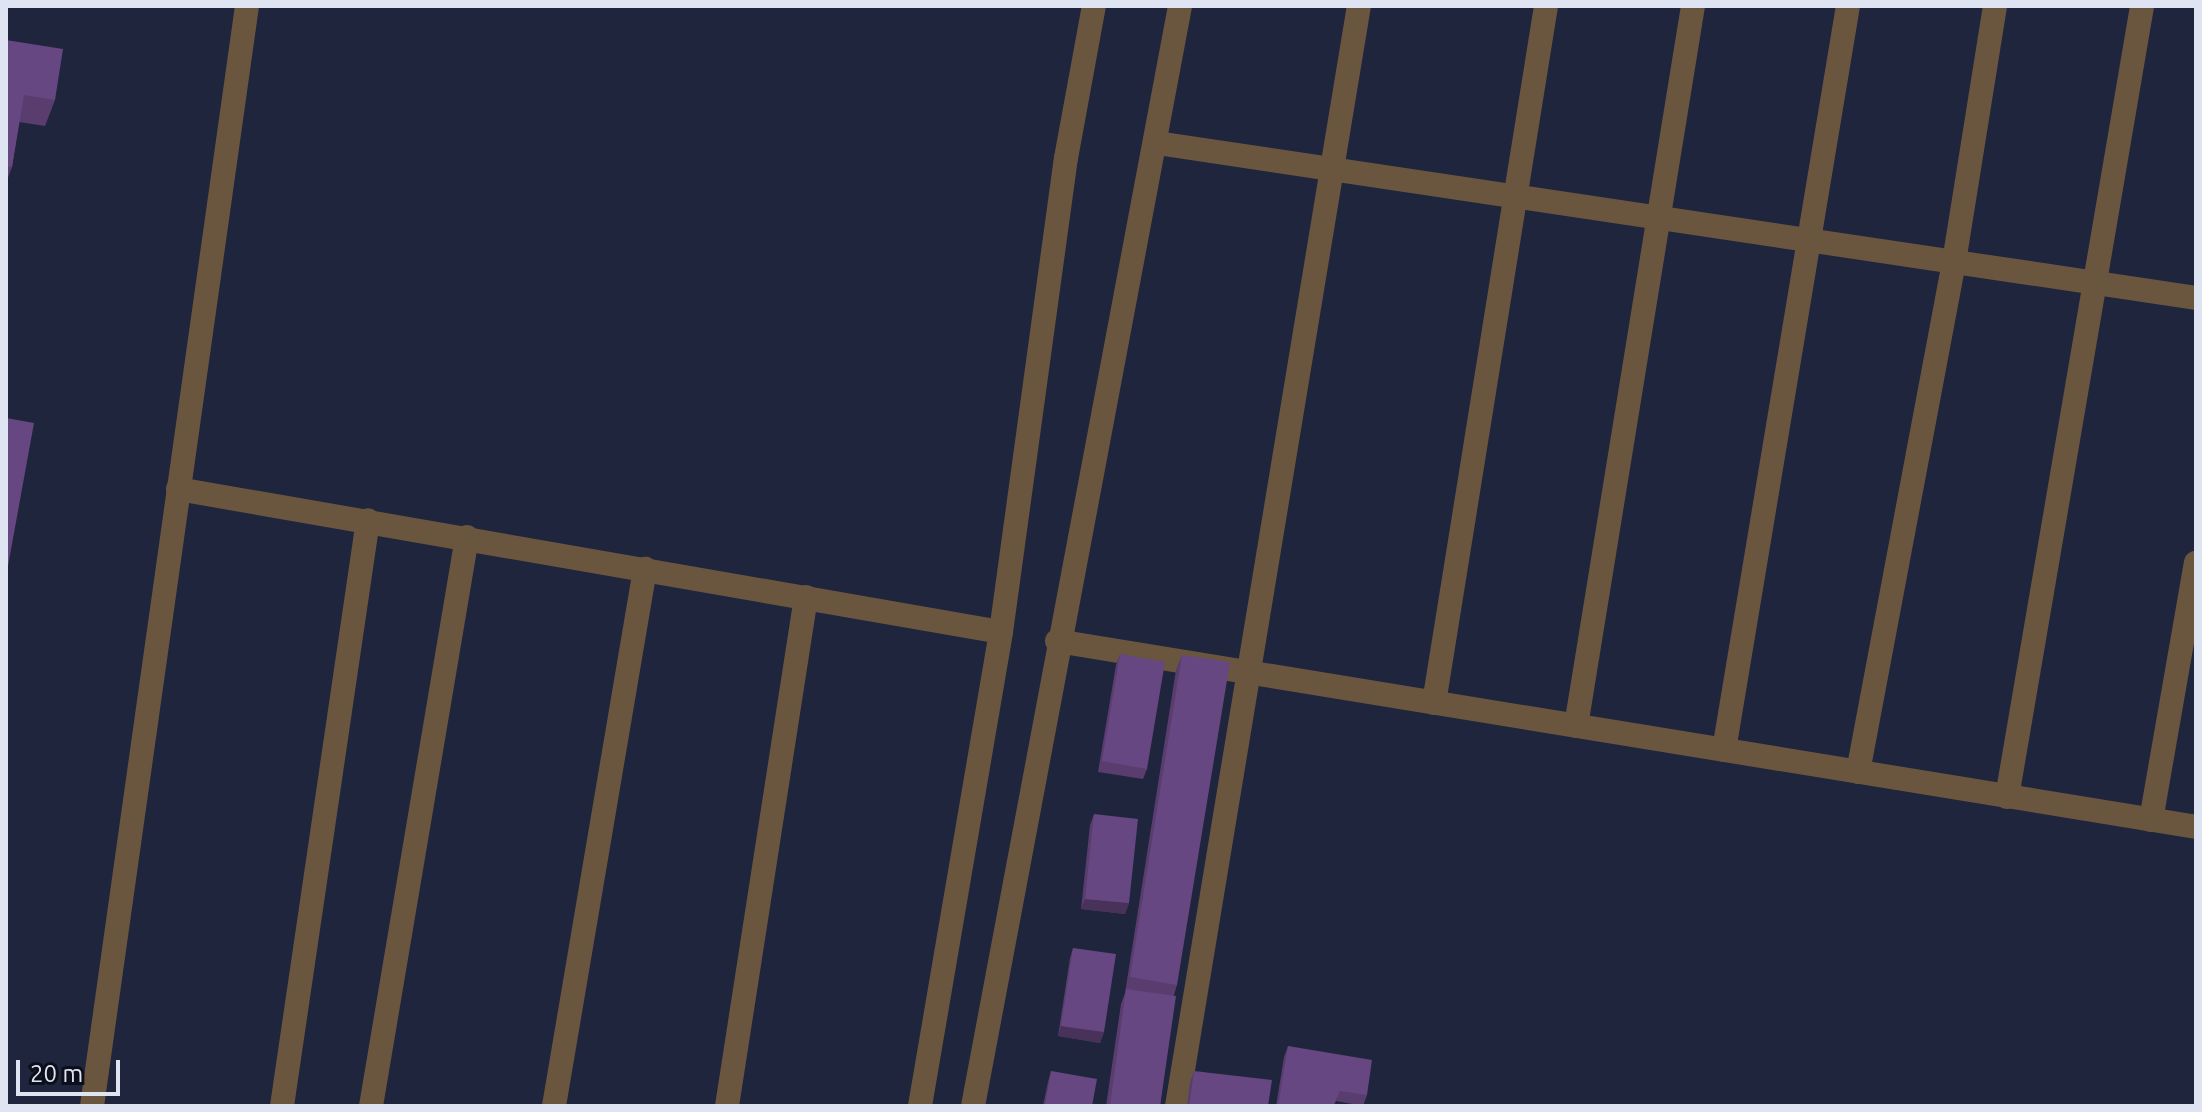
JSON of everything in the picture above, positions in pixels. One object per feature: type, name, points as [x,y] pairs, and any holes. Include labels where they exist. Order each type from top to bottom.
[{"type":"street","points":[[92,1106],[247,6]]},
{"type":"street","points":[[920,1106],[1001,632],[1066,158],[1094,6]]},
{"type":"street","points":[[973,1106],[1057,641],[1157,143],[1180,6]]},
{"type":"street","points":[[1177,1106],[1359,6]]},
{"type":"street","points":[[1434,703],[1546,6]]},
{"type":"street","points":[[1576,726],[1693,6]]},
{"type":"street","points":[[1724,750],[1848,6]]},
{"type":"street","points":[[1858,772],[1954,262],[1995,6]]},
{"type":"street","points":[[2007,797],[2097,284],[2142,6]]},
{"type":"street","points":[[1157,143],[2196,298]]},
{"type":"street","points":[[178,489],[1001,632]]},
{"type":"street","points":[[282,1106],[368,520]]},
{"type":"street","points":[[371,1106],[467,537]]},
{"type":"street","points":[[2151,820],[2196,563]]},
{"type":"street","points":[[554,1106],[645,569]]},
{"type":"street","points":[[727,1106],[806,597]]},
{"type":"street","points":[[1057,641],[2196,827]]},
{"type":"building","points":[[6,40],[63,49],[55,100],[24,95],[12,167],[6,166]]},
{"type":"building","points":[[6,418],[34,423],[8,566],[6,565]]},
{"type":"building","points":[[1120,654],[1165,662],[1147,769],[1102,761]]},
{"type":"building","points":[[1182,655],[1230,662],[1177,985],[1130,977]]},
{"type":"building","points":[[1094,814],[1138,819],[1129,903],[1085,899]]},
{"type":"building","points":[[1073,948],[1116,954],[1104,1032],[1061,1026]]},
{"type":"building","points":[[1126,989],[1176,996],[1160,1106],[1110,1106]]},
{"type":"building","points":[[1288,1046],[1372,1060],[1367,1095],[1340,1091],[1333,1106],[1278,1106]]},
{"type":"building","points":[[1051,1071],[1097,1079],[1092,1106],[1045,1106]]},
{"type":"building","points":[[1194,1071],[1272,1080],[1268,1106],[1189,1106]]}]
